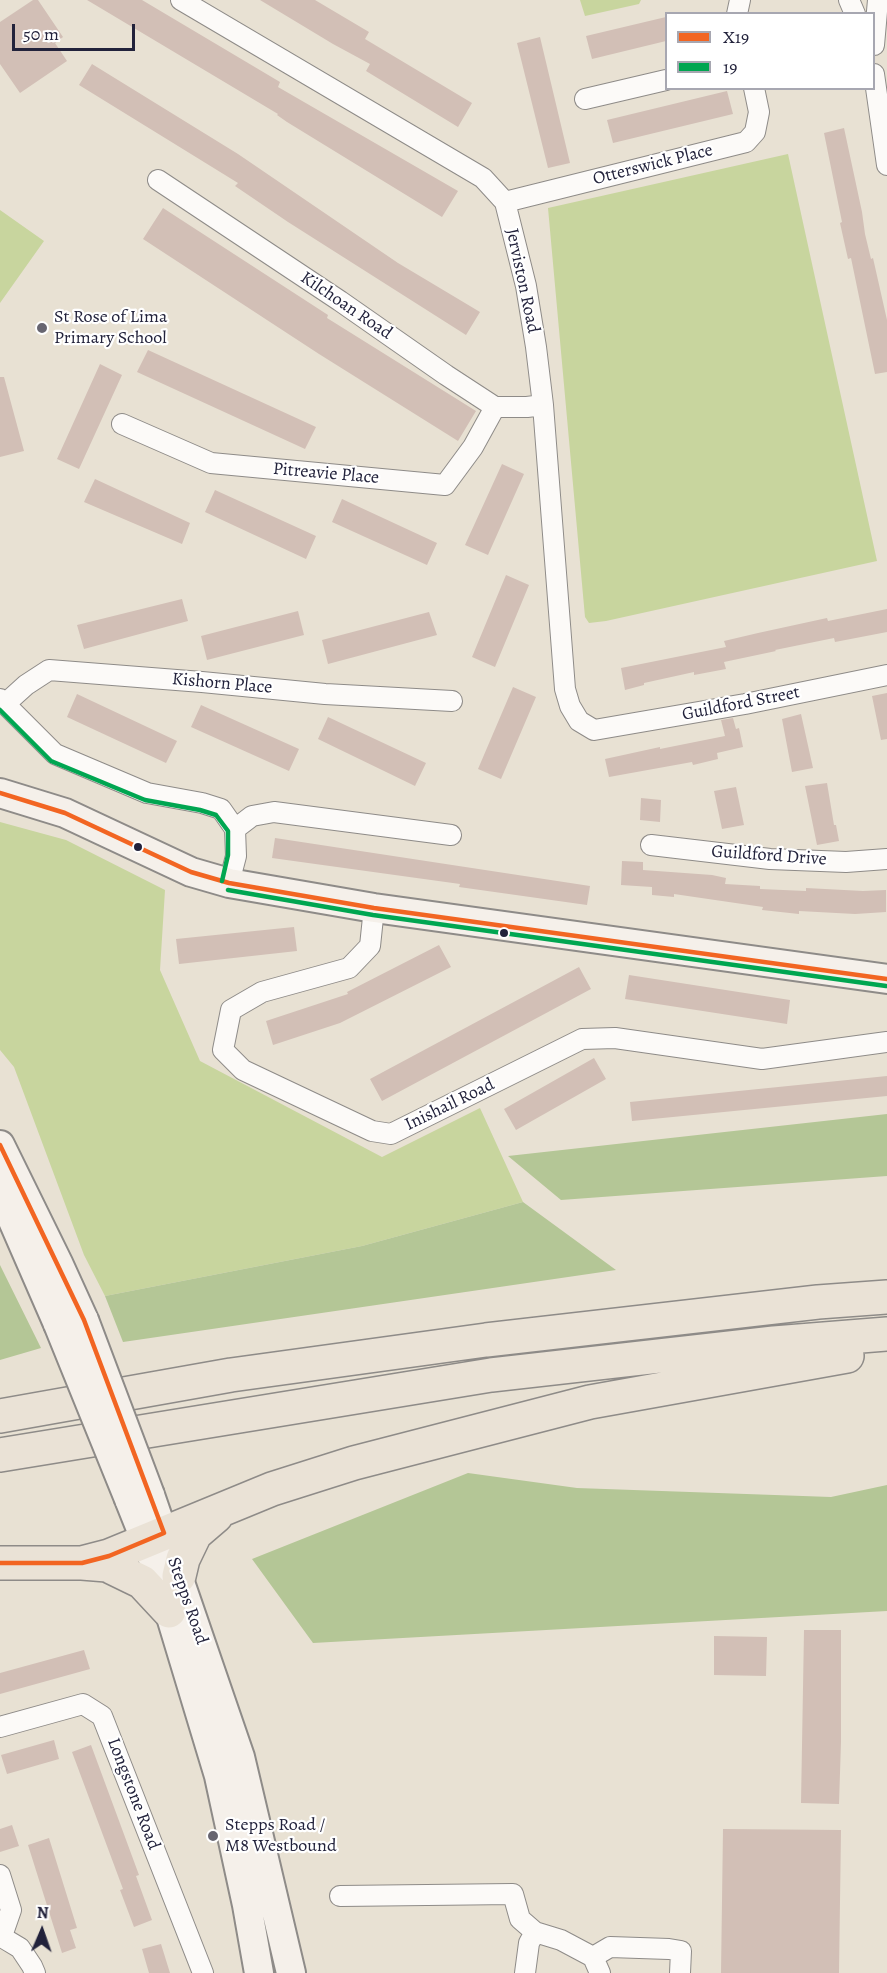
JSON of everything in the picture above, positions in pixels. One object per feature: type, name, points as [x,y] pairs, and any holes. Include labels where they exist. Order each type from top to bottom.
[{"type":"highway","points":[[0,1416],[231,1375],[486,1340],[818,1302],[887,1297]]},
{"type":"highway","points":[[0,1455],[491,1375],[774,1343],[887,1334]]},
{"type":"highway","points":[[82,1563],[109,1556],[272,1489],[354,1463],[590,1402],[887,1349]]},
{"type":"highway","points":[[0,1392],[63,1385],[231,1375]]},
{"type":"highway","points":[[179,1576],[183,1559],[195,1533],[230,1506]]},
{"type":"highway","points":[[0,1563],[107,1565],[142,1582],[169,1611]]},
{"type":"main road","points":[[0,793],[65,813],[191,872],[230,883],[374,908],[887,979]]},
{"type":"main road","name":"Stepps Road","points":[[0,1145],[59,1264],[71,1322]]},
{"type":"main road","name":"Stepps Road","points":[[0,1191],[71,1322],[155,1537],[169,1611],[219,1776],[259,1973]]},
{"type":"main road","name":"Stepps Road","points":[[155,1537],[179,1576],[240,1757],[291,1973]]},
{"type":"street","name":"Jerviston Road","points":[[181,0],[483,178],[505,202],[526,286],[543,405],[565,689],[570,706],[579,721],[594,730]]},
{"type":"street","points":[[875,27],[878,0]]},
{"type":"street","points":[[585,99],[665,80]]},
{"type":"street","points":[[875,87],[887,165]]},
{"type":"street","name":"Otterswick Place","points":[[505,202],[746,142],[755,132],[759,112],[754,90]]},
{"type":"street","name":"Kilchoan Road","points":[[158,180],[495,407]]},
{"type":"street","points":[[495,407],[543,405]]},
{"type":"street","name":"Pitreavie Place","points":[[122,424],[211,463],[445,485],[473,447],[495,407]]},
{"type":"street","name":"Kishorn Place","points":[[2,702],[49,670],[325,694],[452,700]]},
{"type":"street","name":"Guildford Street","points":[[594,730],[745,704],[887,675]]},
{"type":"street","points":[[2,702],[55,754],[147,792],[221,809],[235,829],[236,856],[230,883]]},
{"type":"street","points":[[235,829],[252,816],[274,812],[451,835]]},
{"type":"street","name":"Guildford Drive","points":[[651,845],[770,859],[846,862],[887,859]]},
{"type":"street","name":"Inishail Road","points":[[374,908],[370,946],[349,968],[262,992],[231,1010],[223,1050],[243,1070],[372,1131],[391,1134],[582,1039],[615,1038],[762,1059],[887,1042]]},
{"type":"street","name":"Longstone Road","points":[[0,1727],[83,1704],[102,1716],[203,1973]]},
{"type":"street","points":[[0,1875],[11,1910],[1,1936],[20,1948],[35,1973]]},
{"type":"street","points":[[340,1896],[513,1894],[520,1919],[535,1932],[561,1940],[597,1965],[610,1947],[669,1949],[681,1951],[680,1973]]},
{"type":"street","points":[[525,1973],[530,1943],[535,1932]]},
{"type":"green space","points":[[580,0],[641,0],[639,4],[585,16]]},
{"type":"green space","points":[[788,154],[877,561],[589,623],[585,617],[548,208]]},
{"type":"green space","points":[[0,210],[44,241],[0,303]]},
{"type":"green space","points":[[0,822],[66,840],[165,890],[160,970],[200,1061],[382,1157],[480,1108],[523,1202],[362,1246],[105,1296],[84,1255],[14,1067],[0,1050]]},
{"type":"green space","points":[[887,1114],[887,1176],[561,1200],[508,1156]]},
{"type":"green space","points":[[523,1202],[616,1270],[123,1342],[105,1296],[362,1246]]},
{"type":"green space","points":[[0,1265],[41,1348],[0,1360]]},
{"type":"green space","points":[[468,1473],[577,1488],[831,1497],[887,1485],[887,1611],[313,1643],[252,1559]]},
{"type":"building","points":[[33,0],[38,0],[63,37],[55,43],[67,61],[20,93],[0,64],[0,22]]},
{"type":"building","points":[[87,0],[142,0],[280,82],[278,87],[458,191],[442,217],[287,122],[278,114]]},
{"type":"building","points":[[260,0],[315,0],[369,32],[365,39],[472,103],[458,127],[366,71],[370,64]]},
{"type":"building","points":[[665,17],[665,41],[592,59],[586,36]]},
{"type":"building","points":[[540,37],[570,163],[548,168],[517,43]]},
{"type":"building","points":[[92,64],[238,154],[398,263],[480,312],[466,335],[288,222],[235,186],[238,183],[79,85]]},
{"type":"building","points":[[727,91],[733,114],[613,143],[607,120]]},
{"type":"building","points":[[844,128],[865,234],[871,259],[873,258],[887,320],[887,372],[875,374],[851,258],[848,259],[840,223],[842,222],[824,133]]},
{"type":"building","points":[[163,208],[328,315],[327,318],[476,411],[458,441],[143,239]]},
{"type":"building","points":[[148,350],[316,427],[305,449],[137,372]]},
{"type":"building","points":[[100,364],[122,375],[79,469],[57,459]]},
{"type":"building","points":[[0,377],[4,377],[24,451],[0,457]]},
{"type":"building","points":[[502,464],[524,474],[488,555],[465,545]]},
{"type":"building","points":[[95,479],[190,523],[182,544],[84,502]]},
{"type":"building","points":[[215,490],[316,536],[306,559],[205,512]]},
{"type":"building","points":[[342,499],[437,543],[427,565],[332,522]]},
{"type":"building","points":[[506,575],[529,585],[495,667],[472,657]]},
{"type":"building","points":[[182,599],[188,621],[84,649],[77,625]]},
{"type":"building","points":[[887,609],[887,632],[835,642],[834,638],[775,650],[724,662],[726,669],[694,675],[694,672],[644,683],[644,685],[625,690],[621,668],[726,647],[724,641],[758,633],[827,618],[828,621]]},
{"type":"building","points":[[298,611],[304,635],[207,660],[201,636]]},
{"type":"building","points":[[429,612],[437,635],[328,664],[322,640]]},
{"type":"building","points":[[513,687],[536,697],[501,779],[478,769]]},
{"type":"building","points":[[887,693],[887,739],[881,740],[872,696]]},
{"type":"building","points":[[77,694],[177,741],[166,763],[67,717]]},
{"type":"building","points":[[201,705],[299,749],[289,771],[191,727]]},
{"type":"building","points":[[801,714],[813,768],[792,772],[782,719]]},
{"type":"building","points":[[328,717],[426,763],[415,786],[318,739]]},
{"type":"building","points":[[733,718],[736,729],[739,728],[743,747],[717,753],[718,759],[693,765],[692,762],[609,777],[605,759],[725,736],[721,720]]},
{"type":"building","points":[[827,783],[839,841],[817,845],[805,786]]},
{"type":"building","points":[[736,787],[744,825],[722,829],[714,791]]},
{"type":"building","points":[[641,798],[661,800],[660,822],[640,820]]},
{"type":"building","points":[[275,838],[590,886],[587,905],[459,887],[460,884],[272,858]]},
{"type":"building","points":[[622,861],[643,862],[643,870],[712,875],[726,878],[725,884],[760,886],[760,889],[886,890],[886,912],[855,914],[799,911],[799,914],[762,910],[763,907],[674,894],[674,897],[652,895],[652,887],[621,885]]},
{"type":"building","points":[[294,927],[297,951],[179,964],[176,939]]},
{"type":"building","points":[[439,945],[451,967],[340,1023],[273,1045],[266,1021],[348,994],[347,992]]},
{"type":"building","points":[[579,967],[591,989],[382,1101],[370,1079]]},
{"type":"building","points":[[629,975],[790,1000],[787,1024],[625,999]]},
{"type":"building","points":[[594,1058],[606,1079],[516,1130],[504,1109]]},
{"type":"building","points":[[887,1076],[887,1096],[632,1121],[630,1102]]},
{"type":"building","points":[[804,1630],[841,1630],[839,1804],[801,1803]]},
{"type":"building","points":[[714,1636],[767,1637],[766,1676],[714,1675]]},
{"type":"building","points":[[84,1650],[90,1669],[0,1694],[0,1673]]},
{"type":"building","points":[[54,1740],[59,1759],[7,1774],[1,1755]]},
{"type":"building","points":[[91,1745],[139,1875],[136,1876],[152,1920],[134,1927],[120,1890],[123,1889],[72,1752]]},
{"type":"building","points":[[12,1825],[19,1846],[0,1852],[0,1829]]},
{"type":"building","points":[[723,1829],[841,1830],[839,1973],[721,1973]]},
{"type":"building","points":[[49,1838],[77,1928],[70,1930],[76,1948],[62,1953],[28,1845]]},
{"type":"building","points":[[161,1944],[170,1973],[149,1973],[142,1949]]},
{"type":"transit line","name":"19","points":[[0,710],[51,761],[145,800],[216,815],[228,831],[228,855],[222,881]]},
{"type":"transit line","name":"X19","points":[[0,793],[65,813],[191,872],[229,883],[374,908],[887,979]]},
{"type":"transit line","name":"19","points":[[228,890],[373,915],[886,986]]},
{"type":"transit line","name":"X19","points":[[0,1145],[84,1320],[164,1533],[109,1556],[82,1563],[0,1563]]},
{"type":"place","name":"St Rose of Lima Primary School","points":[[42,328]]},
{"type":"place","name":"Stepps Road / M8 Westbound","points":[[213,1836]]}]
